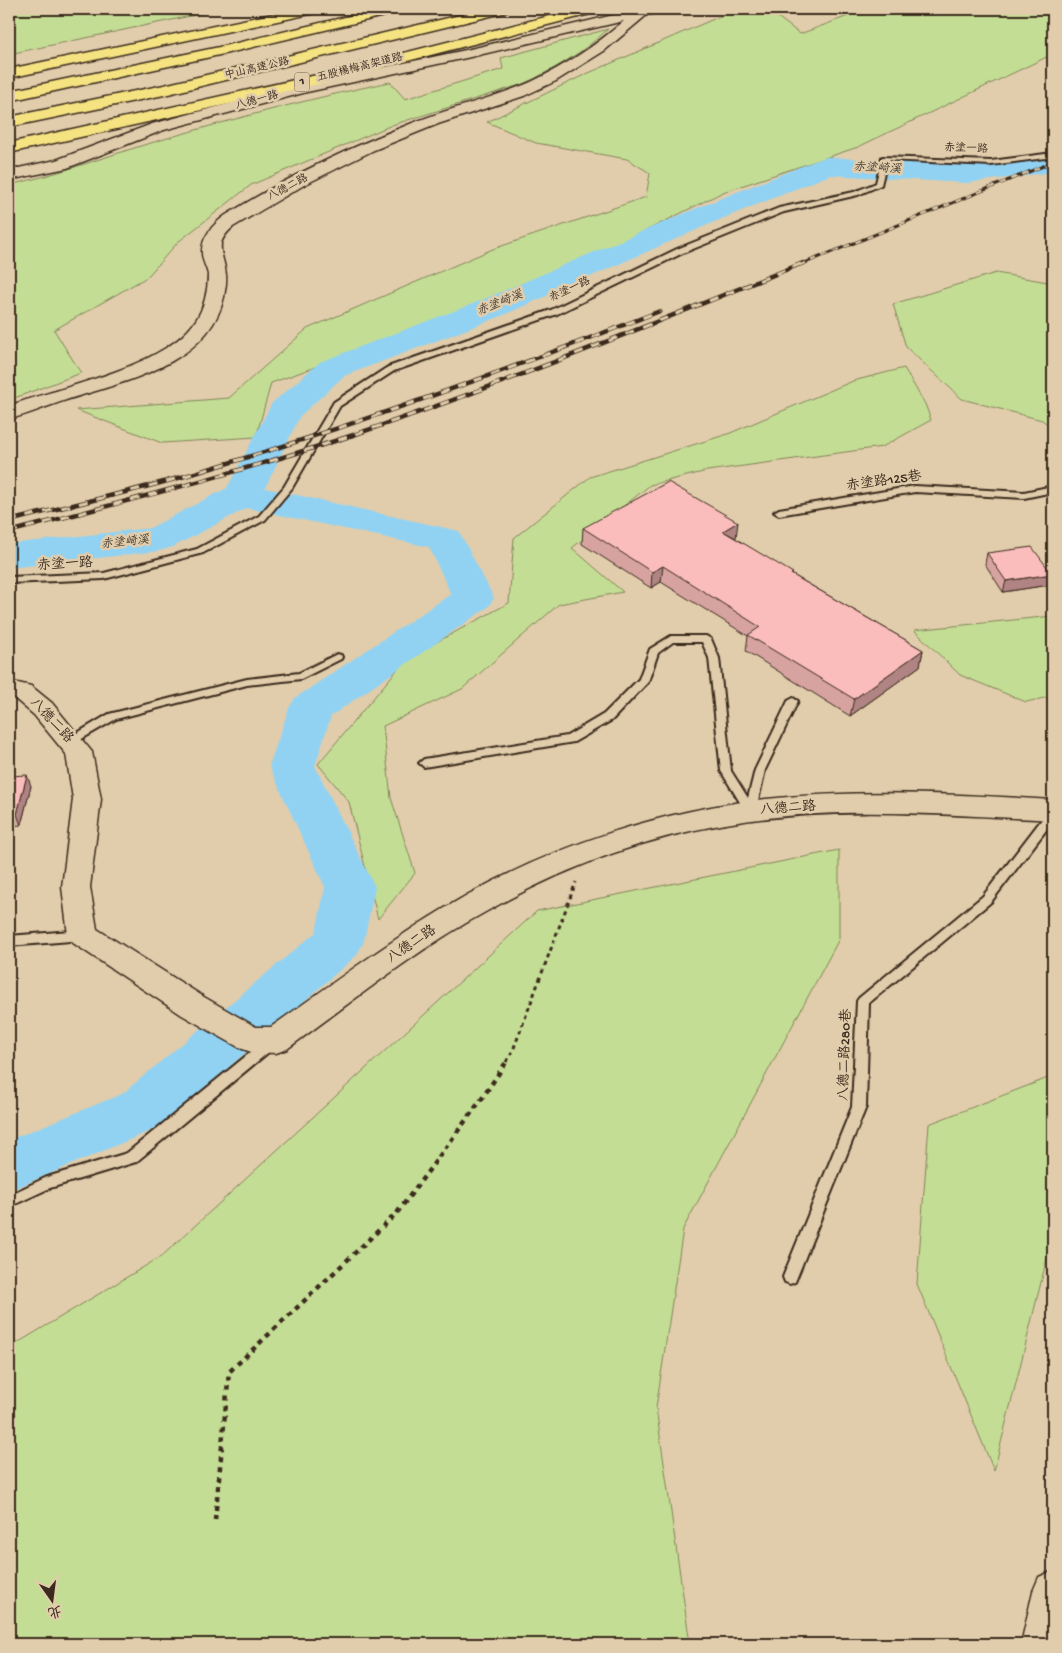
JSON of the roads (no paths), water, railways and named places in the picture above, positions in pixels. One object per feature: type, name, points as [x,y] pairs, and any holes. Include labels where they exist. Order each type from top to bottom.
[{"type":"highway","points":[[9,74],[315,9]]},
{"type":"highway","name":"中山高速公路","points":[[9,96],[224,50],[396,9]]},
{"type":"highway","name":"中山高速公路","points":[[9,122],[164,90],[503,9]]},
{"type":"highway","name":"五股楊梅高架道路","points":[[9,148],[322,78],[593,9]]},
{"type":"street","name":"八德一路","points":[[9,175],[60,164],[158,127],[305,88],[466,54],[649,11]]},
{"type":"street","name":"八德二路","points":[[9,412],[30,403],[142,368],[189,341],[203,325],[215,297],[217,275],[211,252],[214,236],[228,222],[280,191],[372,145],[417,126],[513,94],[552,78],[617,35],[649,11]]},
{"type":"street","name":"八德二路","points":[[9,689],[22,692],[43,709],[79,752],[87,799],[76,887],[83,935]]},
{"type":"street","name":"八德二路","points":[[263,1040],[435,928],[507,887],[588,852],[662,829],[726,814],[788,807],[896,804],[1053,811]]},
{"type":"street","points":[[83,935],[193,1006],[263,1040]]},
{"type":"street","points":[[1041,1644],[1053,1591]]},
{"type":"lane","points":[[649,11],[677,9]]},
{"type":"lane","name":"赤塗一路","points":[[9,580],[104,576],[200,550],[262,518],[288,488],[337,404],[391,369],[554,312],[680,251],[782,210],[856,194],[880,184],[884,158],[991,163],[1053,155]]},
{"type":"lane","name":"赤塗路125巷","points":[[779,512],[915,489],[1024,495],[1053,489]]},
{"type":"lane","points":[[424,763],[570,739],[608,717],[644,680],[654,652],[671,639],[706,639],[714,658],[726,771],[751,812]]},
{"type":"lane","points":[[70,741],[113,716],[248,682],[301,676],[337,657]]},
{"type":"lane","points":[[751,812],[760,770],[792,701]]},
{"type":"lane","name":"八德二路280巷","points":[[790,1277],[859,1108],[863,1002],[987,899],[1053,811]]},
{"type":"lane","points":[[9,941],[83,935]]},
{"type":"lane","points":[[9,1201],[47,1183],[131,1158],[263,1040]]},
{"type":"waterway","name":"赤塗崎溪","points":[[242,495],[285,411],[332,369],[487,310],[708,214],[827,166],[967,174],[1053,163]]},
{"type":"waterway","name":"赤塗崎溪","points":[[9,556],[159,539],[242,495]]},
{"type":"waterway","points":[[9,1166],[142,1110],[339,941],[350,887],[292,766],[311,708],[473,598],[445,539],[365,520],[242,495]]},
{"type":"railway","points":[[800,265],[1053,162]]},
{"type":"railway","points":[[9,532],[215,477],[338,440],[455,399],[630,333],[803,263]]},
{"type":"railway","points":[[9,521],[169,481],[311,437],[486,377],[660,311]]}]
